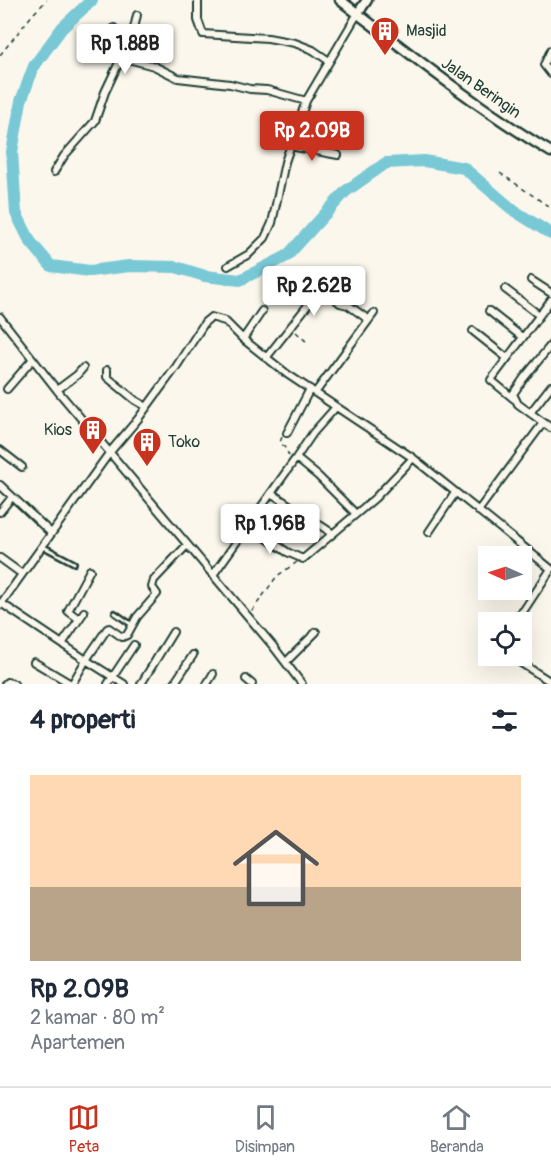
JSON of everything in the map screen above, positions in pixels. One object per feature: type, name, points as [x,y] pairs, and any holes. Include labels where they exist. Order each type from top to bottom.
[{"type":"street","points":[[198,0],[200,29],[206,35],[268,38],[295,43],[308,47],[329,61]]},
{"type":"street","name":"Jalan Beringin","points":[[340,0],[490,114],[551,152]]},
{"type":"street","points":[[228,266],[249,254],[265,238],[272,224],[290,146],[306,101],[367,0]]},
{"type":"street","points":[[54,172],[64,156],[93,125],[105,92],[133,33],[137,15]]},
{"type":"street","points":[[114,28],[121,57]]},
{"type":"street","points":[[551,50],[544,64],[551,74]]},
{"type":"street","points":[[121,57],[154,66],[178,78],[267,90],[306,101]]},
{"type":"street","points":[[290,146],[338,155]]},
{"type":"street","points":[[531,280],[551,293]]},
{"type":"street","points":[[506,289],[539,315]]},
{"type":"street","points":[[266,358],[319,291],[322,290],[369,320]]},
{"type":"street","points":[[551,300],[491,380],[551,428]]},
{"type":"street","points":[[243,339],[262,310]]},
{"type":"street","points":[[489,311],[522,337]]},
{"type":"street","points":[[287,433],[313,391],[374,313]]},
{"type":"street","points":[[0,317],[32,360],[249,617],[302,684]]},
{"type":"street","points":[[124,684],[62,644],[2,600],[110,452],[147,407],[205,322],[211,317],[225,321],[266,358],[413,458],[551,569],[522,612]]},
{"type":"street","points":[[473,331],[507,358]]},
{"type":"street","points":[[514,399],[514,391],[551,345]]},
{"type":"street","points":[[8,389],[32,360]]},
{"type":"street","points":[[57,390],[83,368]]},
{"type":"street","points":[[107,370],[107,377],[147,407]]},
{"type":"street","points":[[530,413],[551,386]]},
{"type":"street","points":[[213,575],[294,460],[336,407]]},
{"type":"street","points":[[478,511],[543,423]]},
{"type":"street","points":[[0,450],[22,467]]},
{"type":"street","points":[[249,526],[287,552],[303,559],[332,532],[375,498],[413,458]]},
{"type":"street","points":[[294,460],[324,482],[355,513]]},
{"type":"street","points":[[0,485],[51,533]]},
{"type":"street","points":[[271,493],[332,532]]},
{"type":"street","points":[[429,532],[455,493]]},
{"type":"street","points":[[0,512],[12,497]]},
{"type":"street","points":[[34,662],[72,684],[107,629],[123,637],[127,635],[143,609],[157,594],[152,586],[154,580],[187,545]]},
{"type":"street","points":[[0,558],[22,574]]},
{"type":"street","points":[[80,619],[68,610],[90,570]]},
{"type":"street","points":[[62,644],[84,612]]},
{"type":"street","points":[[141,684],[173,632]]},
{"type":"street","points":[[286,662],[316,632]]},
{"type":"street","points":[[108,684],[134,645]]},
{"type":"street","points":[[174,684],[193,655]]},
{"type":"street","points":[[526,666],[551,682]]},
{"type":"street","points":[[207,684],[213,674]]},
{"type":"street","points":[[246,679],[252,684]]},
{"type":"street","points":[[5,684],[7,682],[14,684]]},
{"type":"lane","points":[[42,546],[74,563]]},
{"type":"lane","points":[[115,613],[132,625]]},
{"type":"path","points":[[0,55],[47,0]]},
{"type":"path","points":[[500,173],[551,208]]},
{"type":"path","points":[[291,327],[309,344]]},
{"type":"path","points":[[287,433],[280,442],[294,460]]},
{"type":"path","points":[[249,617],[277,576],[303,559]]},
{"type":"waterway","points":[[92,0],[62,28],[34,66],[21,101],[12,152],[16,213],[30,241],[51,266],[90,271],[129,266],[176,267],[205,276],[240,280],[287,256],[346,191],[386,163],[424,161],[464,168],[513,210],[551,234]]},
{"type":"place","name":"Masjid","points":[[385,56]]},
{"type":"place","name":"Kios","points":[[93,456]]},
{"type":"place","name":"Toko","points":[[147,468]]}]
